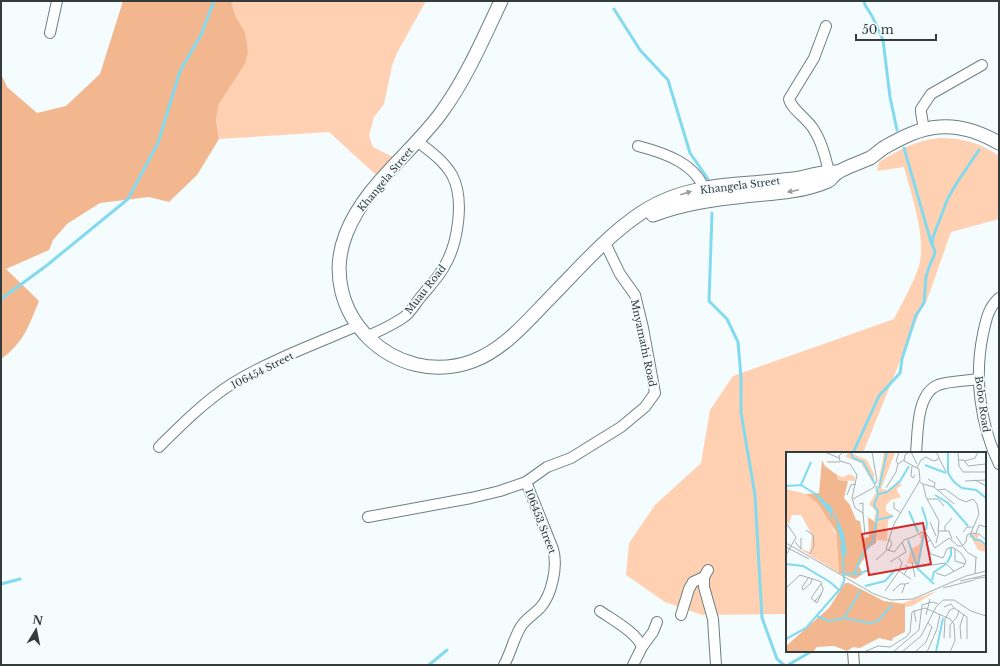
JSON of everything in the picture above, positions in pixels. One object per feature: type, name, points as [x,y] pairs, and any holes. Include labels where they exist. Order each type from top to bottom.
[{"type":"street","points":[[50,33],[57,1]]},
{"type":"street","name":"Khangela Street","points":[[501,1],[450,100],[417,141],[369,194],[355,214],[345,235],[340,256],[339,276],[343,298],[357,326],[366,337],[377,346],[392,355],[425,367],[444,368],[460,365],[491,352],[519,330],[605,243],[627,224],[706,194],[786,192],[818,185],[832,174],[872,157],[902,138],[924,130],[938,127],[968,129],[983,134],[999,143]]},
{"type":"street","points":[[826,26],[814,58],[790,99],[790,102],[792,106],[809,122],[814,130],[832,174]]},
{"type":"street","points":[[924,130],[921,109],[931,94],[982,65]]},
{"type":"street","name":"Muau Road","points":[[366,337],[398,321],[411,310],[444,267],[454,242],[459,206],[457,189],[453,177],[441,161],[417,141]]},
{"type":"street","points":[[638,146],[669,155],[680,162],[698,176],[706,194]]},
{"type":"street","name":"Mnyamathi Road","points":[[368,517],[471,498],[500,491],[526,482],[547,467],[571,458],[621,427],[645,407],[655,393],[643,328],[635,295],[620,274],[605,243]]},
{"type":"street","name":"Bobo Road","points":[[999,298],[993,303],[986,317],[981,342],[978,379],[990,446],[999,464]]},
{"type":"street","name":"106454 Street","points":[[159,447],[198,410],[234,383],[268,365],[357,326]]},
{"type":"street","points":[[916,452],[921,405],[926,394],[939,385],[978,379]]},
{"type":"street","name":"106453 Street","points":[[504,665],[522,626],[541,607],[548,594],[555,569],[556,558],[553,549],[526,482]]},
{"type":"street","points":[[681,614],[689,589],[693,582],[706,574],[704,587],[713,620],[716,665]]},
{"type":"street","points":[[600,611],[635,637],[640,642],[642,647]]},
{"type":"street","points":[[633,665],[642,647],[653,632],[657,622]]},
{"type":"street","points":[[853,652],[854,665]]},
{"type":"shaded area","points":[[123,1],[231,1],[236,17],[245,32],[248,52],[245,64],[219,104],[216,120],[219,139],[197,175],[169,202],[149,197],[100,203],[67,224],[53,240],[49,250],[6,269],[39,301],[25,333],[15,347],[1,359],[1,74],[7,87],[37,113],[66,106],[100,74]]},
{"type":"shaded area","points":[[231,1],[426,1],[397,53],[392,66],[384,104],[374,117],[369,136],[373,147],[393,157],[376,175],[329,132],[219,139],[216,120],[219,104],[245,64],[245,32],[236,17]]},
{"type":"shaded area","points":[[940,138],[964,140],[992,151],[999,156],[999,219],[951,232],[927,300],[919,314],[863,452],[786,452],[786,614],[702,615],[665,602],[626,575],[629,543],[655,505],[701,463],[710,410],[733,376],[894,319],[911,286],[919,266],[921,255],[920,230],[904,167],[877,171],[879,162],[915,143]]},
{"type":"waterway","points":[[1,299],[46,266],[128,199],[158,143],[180,71],[201,35],[214,1]]},
{"type":"waterway","points":[[864,1],[883,40],[890,97],[897,130]]},
{"type":"waterway","points":[[614,9],[640,50],[668,80],[690,153],[708,179]]},
{"type":"waterway","points":[[904,148],[931,242]]},
{"type":"waterway","points":[[853,452],[879,396],[900,373],[902,359],[916,315],[924,303],[926,276],[935,251],[932,245],[933,237],[948,198],[979,150]]},
{"type":"waterway","points":[[712,213],[709,301],[727,319],[738,342],[741,377],[741,413],[755,495],[762,618],[777,659],[784,665]]},
{"type":"waterway","points":[[1,584],[20,579]]},
{"type":"waterway","points":[[429,665],[447,650]]},
{"type":"waterway","points":[[788,665],[810,652]]}]
